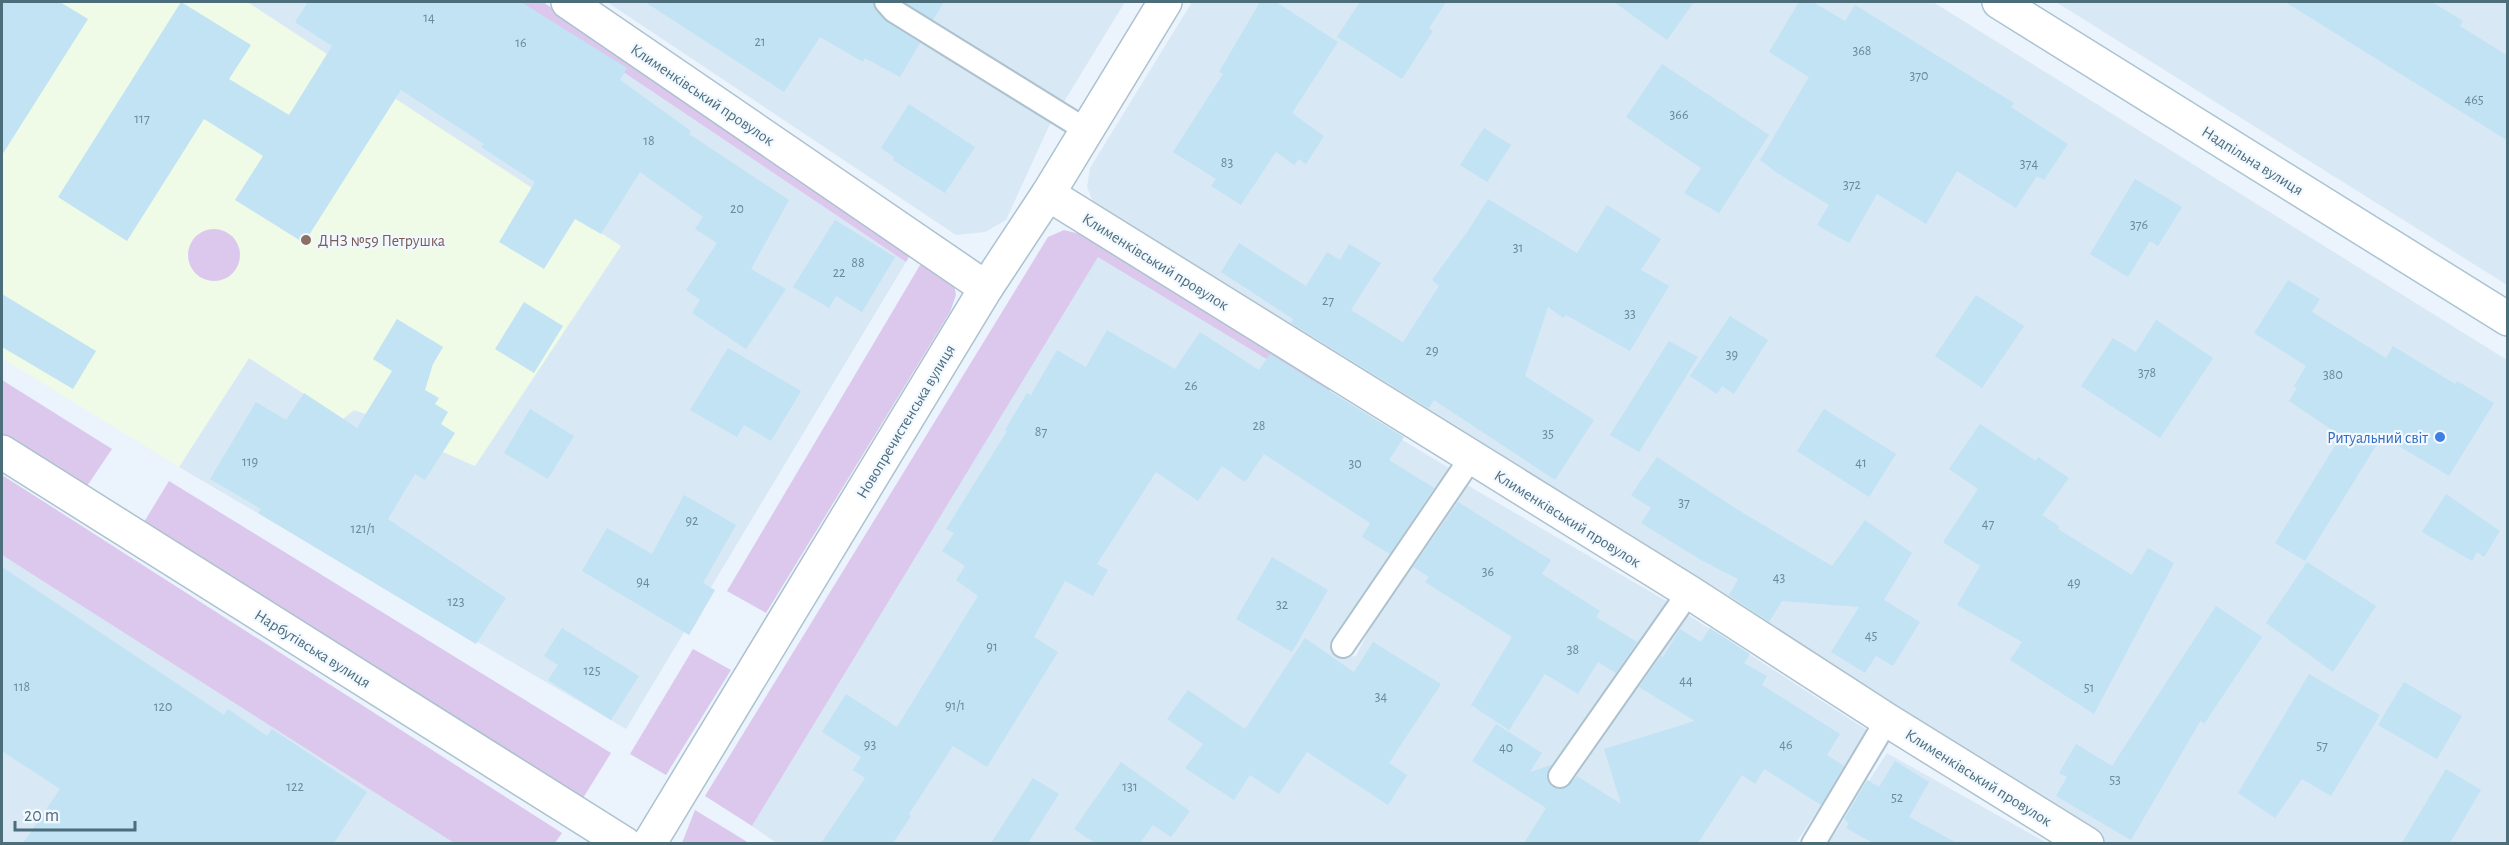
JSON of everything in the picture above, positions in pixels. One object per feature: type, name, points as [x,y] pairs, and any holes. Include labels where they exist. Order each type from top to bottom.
[{"type":"street","name":"Клименківський провулок","points":[[568,2],[986,288]]},
{"type":"street","name":"Новопречистенська вулиця","points":[[649,843],[986,288],[1048,194],[1165,2]]},
{"type":"street","name":"Надпільна вулиця","points":[[1999,2],[2508,319]]},
{"type":"street","name":"Клименківський провулок","points":[[1048,194],[1689,592],[1887,720],[2087,843]]},
{"type":"street","name":"Нарбутівська вулиця","points":[[2,452],[625,843]]},
{"type":"lane","points":[[886,2],[894,11],[1086,130]]},
{"type":"lane","points":[[1343,646],[1471,458]]},
{"type":"lane","points":[[1560,776],[1689,592]]},
{"type":"lane","points":[[1813,843],[1887,720]]},
{"type":"shaded area","name":"ДНЗ №59 Петрушка","points":[[2,2],[247,2],[621,246],[475,466],[398,432],[366,414],[354,410],[343,419],[249,358],[179,467],[2,358]]},
{"type":"shaded area","points":[[247,2],[519,2],[906,262],[626,729],[179,467],[249,358],[342,419],[354,410],[366,414],[398,432],[475,466],[584,224]]},
{"type":"shaded area","points":[[519,2],[543,2],[912,252],[906,262]]},
{"type":"shaded area","points":[[607,2],[1125,2],[1049,126],[1006,220],[985,232],[956,235]]},
{"type":"shaded area","points":[[1192,2],[1933,2],[2507,360],[2507,843],[2106,843],[1822,666],[1094,204],[1087,187],[1090,168]]},
{"type":"shaded area","points":[[2056,2],[2507,2],[2507,285]]},
{"type":"shaded area","points":[[209,229],[219,229],[233,236],[240,255],[233,274],[219,281],[209,281],[199,277],[192,270],[188,260],[188,250],[192,240],[199,233]]},
{"type":"shaded area","points":[[1064,230],[1080,234],[1105,246],[1331,388],[1326,395],[1098,257],[752,826],[705,796],[1048,237]]},
{"type":"shaded area","points":[[1098,256],[1449,468],[1333,638],[1340,657],[1356,656],[1390,589],[1467,485],[1668,602],[1544,776],[1567,790],[1685,613],[1870,732],[1796,843],[778,844],[752,826]]},
{"type":"shaded area","points":[[923,260],[954,284],[956,295],[950,312],[766,613],[727,591]]},
{"type":"shaded area","points":[[2,380],[112,449],[85,489],[2,435]]},
{"type":"shaded area","points":[[2,475],[562,833],[555,843],[454,843],[2,555]]},
{"type":"shaded area","points":[[169,481],[611,753],[583,798],[141,527]]},
{"type":"shaded area","points":[[2,555],[454,843],[2,843]]},
{"type":"shaded area","points":[[693,649],[731,670],[666,775],[630,754]]},
{"type":"shaded area","points":[[1887,753],[2047,843],[1828,844]]},
{"type":"shaded area","points":[[695,810],[749,843],[682,843]]},
{"type":"building","points":[[2,2],[60,2],[88,19],[2,155]]},
{"type":"building","points":[[181,2],[251,45],[229,79],[289,115],[332,46],[295,22],[308,2],[521,2],[627,68],[620,80],[691,131],[689,134],[789,200],[751,269],[786,289],[746,349],[692,313],[700,300],[686,290],[717,243],[695,229],[703,217],[640,172],[601,234],[575,219],[544,269],[499,242],[535,182],[481,147],[484,144],[401,90],[304,243],[235,200],[263,156],[204,119],[127,241],[58,197]]},
{"type":"building","points":[[645,2],[873,2],[884,20],[920,43],[900,77],[865,58],[863,62],[820,37],[784,92]]},
{"type":"building","points":[[904,2],[944,2],[933,20]]},
{"type":"building","points":[[1260,2],[1276,2],[1338,42],[1292,113],[1324,136],[1306,164],[1299,159],[1294,165],[1276,152],[1241,205],[1211,186],[1216,179],[1173,152],[1223,74],[1219,72]]},
{"type":"building","points":[[1360,2],[1446,2],[1429,28],[1433,31],[1402,79],[1337,37]]},
{"type":"building","points":[[1614,2],[1694,2],[1667,40]]},
{"type":"building","points":[[1799,2],[1813,2],[1845,21],[1855,5],[2014,103],[2011,107],[2068,144],[2044,180],[2037,176],[2016,208],[1957,171],[1926,224],[1877,194],[1849,243],[1817,225],[1829,205],[1760,160],[1809,77],[1769,52]]},
{"type":"building","points":[[2285,2],[2432,2],[2463,21],[2460,26],[2508,56],[2508,141]]},
{"type":"building","points":[[1662,64],[1769,135],[1719,213],[1684,193],[1701,168],[1626,117]]},
{"type":"building","points":[[909,104],[975,147],[945,193],[893,160],[894,157],[881,148]]},
{"type":"building","points":[[1484,128],[1511,145],[1487,182],[1460,165]]},
{"type":"building","points":[[2135,179],[2182,207],[2158,246],[2150,241],[2128,277],[2090,254]]},
{"type":"building","points":[[1488,199],[1577,253],[1607,205],[1661,239],[1641,270],[1669,286],[1630,351],[1566,315],[1563,318],[1548,307],[1525,376],[1594,420],[1555,480],[1434,400],[1429,408],[1425,406],[1291,323],[1293,319],[1221,272],[1239,243],[1306,286],[1327,252],[1340,260],[1349,244],[1381,263],[1351,310],[1403,342],[1439,286],[1432,280]]},
{"type":"building","points":[[835,220],[895,257],[862,312],[836,296],[829,308],[793,287]]},
{"type":"building","points":[[2288,280],[2320,299],[2312,312],[2386,358],[2393,346],[2455,384],[2457,381],[2494,403],[2449,476],[2382,436],[2305,561],[2275,543],[2341,436],[2289,401],[2297,388],[2294,386],[2306,366],[2254,333]]},
{"type":"building","points":[[2,294],[96,351],[73,389],[2,347]]},
{"type":"building","points":[[1976,295],[2024,326],[1982,388],[1935,356]]},
{"type":"building","points":[[524,302],[563,326],[534,373],[495,349]]},
{"type":"building","points":[[1730,316],[1768,340],[1734,394],[1722,386],[1717,394],[1690,376]]},
{"type":"building","points":[[397,319],[443,347],[433,364],[425,390],[439,398],[435,404],[448,412],[441,424],[455,433],[425,480],[415,474],[388,519],[506,598],[476,644],[258,513],[261,509],[210,479],[256,402],[286,420],[304,393],[357,428],[392,371],[373,359]]},
{"type":"building","points":[[2156,320],[2213,358],[2160,438],[2081,386],[2113,338],[2136,352]]},
{"type":"building","points":[[1107,330],[1175,369],[1200,332],[1259,370],[1270,354],[1404,437],[1389,460],[1434,488],[1390,554],[1362,537],[1370,523],[1264,454],[1245,482],[1222,466],[1198,501],[1156,472],[1097,564],[1108,570],[1093,596],[1065,581],[1034,637],[1058,652],[987,767],[953,746],[893,843],[821,843],[865,778],[853,770],[861,757],[822,732],[846,694],[897,727],[978,596],[956,580],[965,566],[942,551],[954,533],[946,529],[1007,431],[1005,430],[1027,393],[1031,395],[1057,350],[1086,367]]},
{"type":"building","points":[[1669,341],[1698,357],[1639,452],[1610,435]]},
{"type":"building","points":[[728,348],[801,391],[771,441],[744,425],[737,437],[690,410]]},
{"type":"building","points":[[530,409],[574,436],[548,479],[504,453]]},
{"type":"building","points":[[1824,409],[1896,454],[1869,497],[1797,451]]},
{"type":"building","points":[[1980,424],[2036,461],[2038,457],[2069,478],[2042,515],[2059,526],[2058,529],[2132,575],[2148,548],[2174,563],[2094,714],[2010,660],[2022,642],[1957,605],[1980,566],[1943,542],[1978,489],[1949,469]]},
{"type":"building","points":[[1657,457],[1735,508],[1832,566],[1865,520],[1912,553],[1884,600],[1920,622],[1893,666],[1876,656],[1865,673],[1831,652],[1859,607],[1782,601],[1769,622],[1729,595],[1738,579],[1701,560],[1641,523],[1651,508],[1631,495]]},
{"type":"building","points":[[2446,494],[2500,531],[2484,557],[2477,552],[2472,561],[2422,532]]},
{"type":"building","points":[[684,495],[736,525],[703,583],[715,590],[689,635],[582,571],[607,528],[652,554]]},
{"type":"building","points":[[1458,502],[1551,560],[1542,574],[1600,611],[1596,617],[1637,642],[1616,673],[1598,662],[1578,694],[1545,674],[1509,730],[1471,705],[1512,637],[1425,582],[1429,577],[1413,567]]},
{"type":"building","points":[[1272,557],[1328,590],[1292,652],[1236,619]]},
{"type":"building","points":[[2307,562],[2376,606],[2333,672],[2266,623]]},
{"type":"building","points":[[2,567],[224,715],[228,709],[267,736],[272,729],[367,792],[334,843],[23,843],[60,789],[2,751]]},
{"type":"building","points":[[2216,606],[2262,637],[2204,724],[2201,720],[2131,840],[2056,796],[2067,777],[2059,773],[2076,744],[2112,766]]},
{"type":"building","points":[[562,628],[639,676],[611,720],[548,680],[558,665],[544,656]]},
{"type":"building","points":[[1710,628],[1750,654],[1744,663],[1767,676],[1762,685],[1840,734],[1827,755],[1844,766],[1821,805],[1764,769],[1755,784],[1742,775],[1698,843],[1524,843],[1546,808],[1472,761],[1496,724],[1542,753],[1530,772],[1551,765],[1547,775],[1548,782],[1553,787],[1566,788],[1577,776],[1621,804],[1604,749],[1695,721],[1639,687],[1661,656],[1663,657],[1680,629],[1701,642]]},
{"type":"building","points":[[1305,638],[1354,672],[1373,642],[1441,684],[1389,763],[1407,775],[1388,805],[1307,752],[1279,794],[1250,775],[1234,800],[1185,768],[1203,744],[1167,719],[1188,690],[1245,729]]},
{"type":"building","points":[[2309,674],[2380,715],[2331,796],[2302,779],[2275,818],[2238,793]]},
{"type":"building","points":[[2404,682],[2462,716],[2437,759],[2378,725]]},
{"type":"building","points":[[1895,761],[1929,782],[1909,817],[1957,843],[1873,843],[1846,828],[1849,823],[1844,819],[1867,780],[1879,787]]},
{"type":"building","points":[[1121,762],[1190,811],[1171,837],[1153,825],[1140,843],[1095,843],[1074,829]]},
{"type":"building","points":[[2446,769],[2481,790],[2450,843],[2402,843]]},
{"type":"building","points":[[1033,778],[1059,794],[1028,843],[991,843]]},
{"type":"place","name":"ДНЗ №59 Петрушка","points":[[306,240]]},
{"type":"place","name":"Ритуальний світ","points":[[2440,437]]}]
